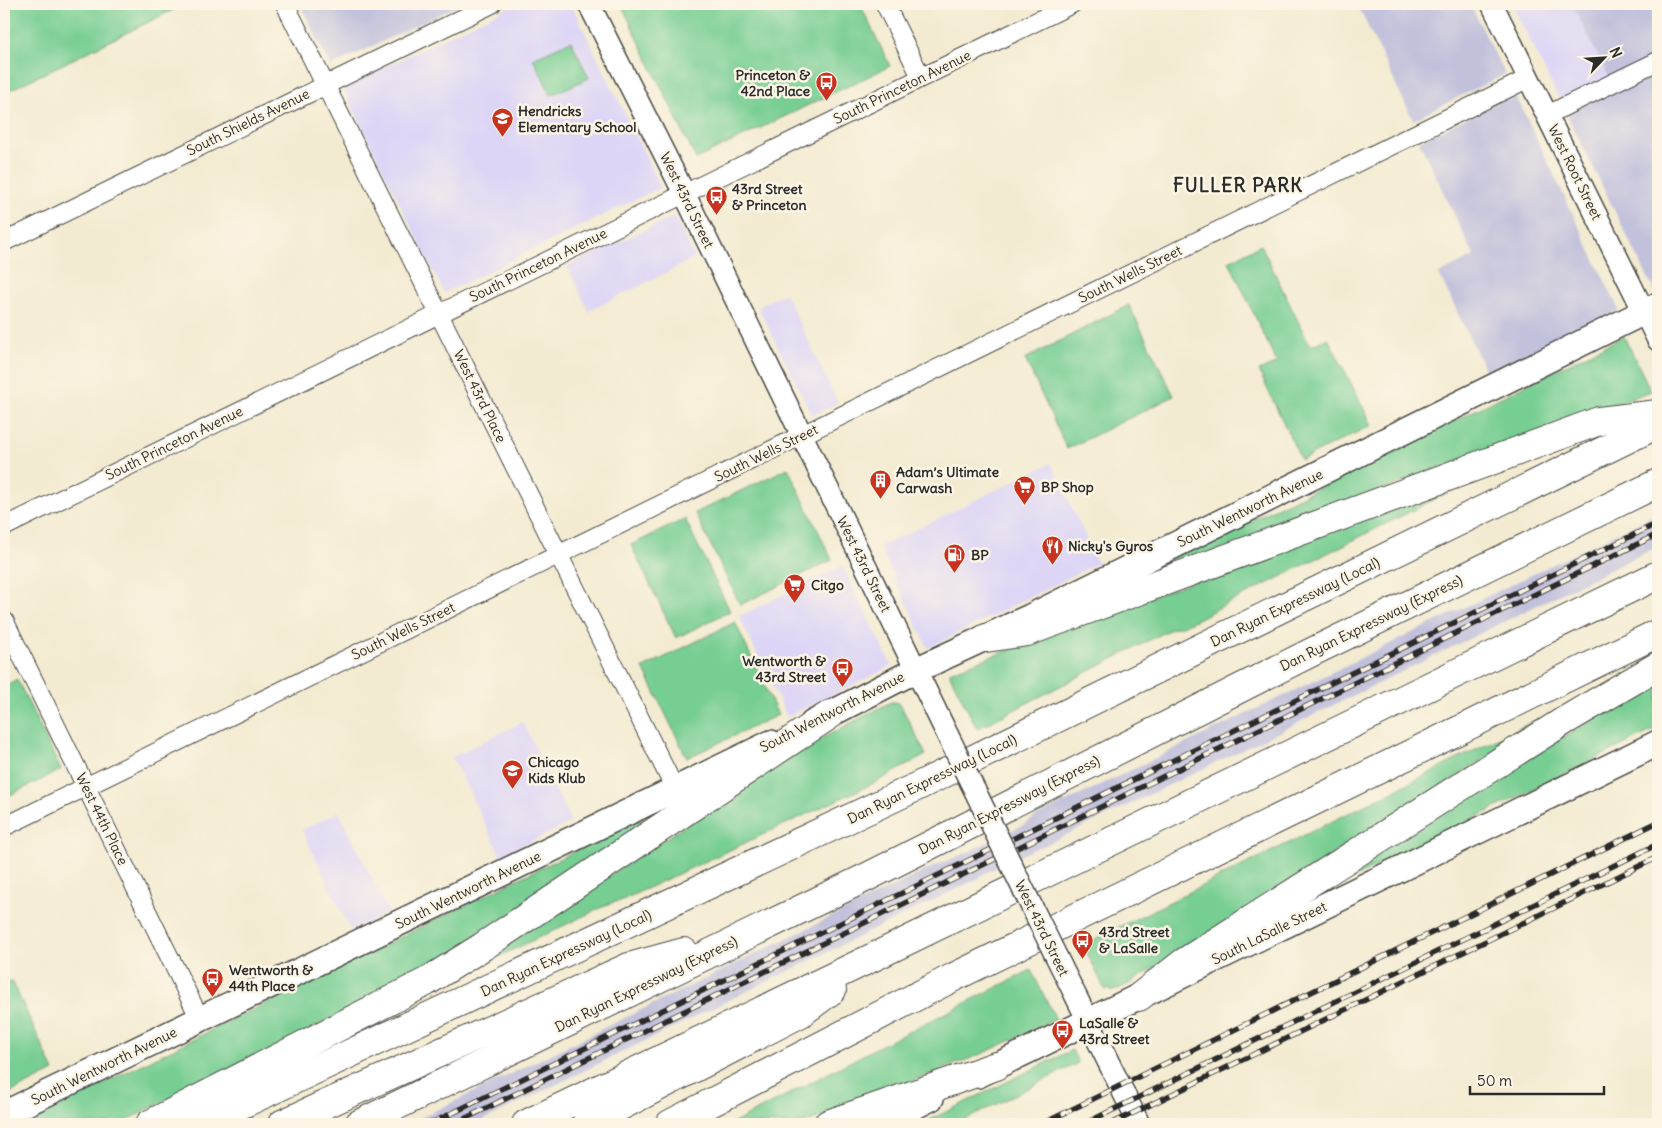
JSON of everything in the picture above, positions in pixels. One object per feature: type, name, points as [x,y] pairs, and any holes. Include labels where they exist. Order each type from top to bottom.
[{"type":"highway","points":[[986,638],[1027,632],[1599,421],[1658,414]]},
{"type":"highway","name":"Dan Ryan Expressway (Local)","points":[[200,1124],[910,790],[1658,424]]},
{"type":"highway","name":"Dan Ryan Expressway (Express)","points":[[359,1124],[884,868],[1310,653],[1658,483]]},
{"type":"highway","points":[[526,1124],[1658,575]]},
{"type":"highway","points":[[670,1124],[963,973],[1658,633]]},
{"type":"highway","points":[[1139,997],[1183,963],[1564,721],[1658,666]]},
{"type":"highway","points":[[150,1124],[426,982],[482,947],[831,714]]},
{"type":"highway","points":[[282,1124],[629,967],[746,935]]},
{"type":"highway","points":[[586,1124],[801,1014],[884,952]]},
{"type":"highway","points":[[828,1124],[996,1066]]},
{"type":"main road","name":"South Wentworth Avenue","points":[[4,1114],[831,714],[916,670],[986,638],[1651,308]]},
{"type":"main road","name":"South LaSalle Street","points":[[879,1124],[1658,743]]},
{"type":"street","name":"West 43rd Place","points":[[285,4],[675,790]]},
{"type":"street","name":"South Shields Avenue","points":[[4,242],[492,4]]},
{"type":"street","name":"West 43rd Street","points":[[588,4],[684,193],[1138,1124]]},
{"type":"street","points":[[885,4],[921,77]]},
{"type":"street","name":"South Princeton Avenue","points":[[4,527],[1072,4]]},
{"type":"street","name":"West Root Street","points":[[1492,4],[1547,115],[1651,308],[1658,340]]},
{"type":"street","points":[[1547,115],[1658,61]]},
{"type":"street","name":"South Wells Street","points":[[4,827],[1529,78]]},
{"type":"street","name":"West 44th Place","points":[[4,620],[200,1019]]},
{"type":"shaded area","points":[[300,4],[461,4],[331,66]]},
{"type":"shaded area","name":"Hendricks Elementary School","points":[[514,4],[571,4],[661,187],[444,293],[343,88]]},
{"type":"shaded area","points":[[1357,4],[1470,4],[1505,74],[1413,120]]},
{"type":"shaded area","points":[[1512,4],[1572,4],[1612,84],[1563,107]]},
{"type":"shaded area","points":[[1572,4],[1658,4],[1658,290],[1655,292],[1563,107],[1612,84]]},
{"type":"shaded area","points":[[1515,94],[1619,310],[1487,374],[1439,274],[1474,256],[1419,141]]},
{"type":"shaded area","points":[[675,216],[695,258],[589,311],[567,266]]},
{"type":"shaded area","points":[[785,293],[838,403],[812,415],[758,307]]},
{"type":"shaded area","points":[[1051,463],[1098,563],[928,648],[880,547]]},
{"type":"shaded area","points":[[1658,513],[1658,546],[1287,728],[1036,848],[983,874],[979,878],[475,1124],[408,1124],[933,867],[970,851],[1025,824],[1037,816]]},
{"type":"shaded area","points":[[842,566],[892,666],[787,717],[739,616]]},
{"type":"shaded area","name":"Chicago Kids Klub","points":[[523,722],[571,822],[501,856],[452,757]]},
{"type":"shaded area","points":[[339,812],[389,912],[351,931],[302,830]]},
{"type":"green space","points":[[4,4],[185,4],[4,93]]},
{"type":"green space","points":[[621,4],[860,4],[890,66],[696,159]]},
{"type":"green space","points":[[571,41],[589,78],[551,95],[533,58]]},
{"type":"green space","points":[[1261,245],[1310,346],[1328,338],[1372,425],[1301,460],[1259,371],[1277,363],[1229,261]]},
{"type":"green space","points":[[1129,305],[1174,396],[1067,449],[1025,359]]},
{"type":"green space","points":[[1624,336],[1651,391],[1153,574],[1151,568],[1331,482]]},
{"type":"green space","points":[[788,468],[832,560],[740,605],[695,513]]},
{"type":"green space","points":[[1455,484],[1457,488],[1185,625],[1173,628],[977,729],[950,675],[952,671]]},
{"type":"green space","points":[[685,519],[730,611],[676,638],[631,545]]},
{"type":"green space","points":[[735,622],[778,715],[687,758],[643,668]]},
{"type":"green space","points":[[1658,678],[1658,728],[1284,912]]},
{"type":"green space","points":[[17,679],[61,770],[4,798],[4,686]]},
{"type":"green space","points":[[891,702],[896,702],[901,706],[926,755],[874,783],[620,901],[611,903],[477,967],[475,963],[809,745]]},
{"type":"green space","points":[[1538,719],[1540,724],[1127,985],[1111,992],[1110,989],[1105,990],[1083,945]]},
{"type":"green space","points":[[644,817],[649,824],[446,959],[193,1090],[168,1099],[120,1124],[21,1124]]},
{"type":"green space","points":[[1031,970],[1056,1019],[984,1053],[802,1124],[732,1124],[876,1048]]},
{"type":"green space","points":[[12,981],[54,1071],[4,1096],[4,985]]},
{"type":"green space","points":[[1072,1050],[1078,1063],[957,1124],[921,1124]]},
{"type":"railway","points":[[430,1124],[1658,523]]},
{"type":"railway","points":[[454,1124],[1658,534]]},
{"type":"railway","points":[[1042,1124],[1658,822]]},
{"type":"railway","points":[[1084,1124],[1658,844]]},
{"type":"railway","points":[[1111,1124],[1658,857]]},
{"type":"place","name":"Princeton & 42nd Place","points":[[826,102]]},
{"type":"place","name":"Hendricks Elementary School","points":[[502,138]]},
{"type":"place","name":"43rd Street & Princeton","points":[[716,216]]},
{"type":"place","name":"Adam’s Ultimate Carwash","points":[[880,499]]},
{"type":"place","name":"BP Shop","points":[[1025,506]]},
{"type":"place","name":"Nicky's Gyros","points":[[1052,565]]},
{"type":"place","name":"BP","points":[[955,574]]},
{"type":"place","name":"Citgo","points":[[795,604]]},
{"type":"place","name":"Wentworth & 43rd Street","points":[[842,688]]},
{"type":"place","name":"Chicago Kids Klub","points":[[512,789]]},
{"type":"place","name":"43rd Street & LaSalle","points":[[1083,959]]},
{"type":"place","name":"Wentworth & 44th Place","points":[[213,997]]},
{"type":"place","name":"LaSalle & 43rd Street","points":[[1063,1050]]},
{"type":"district","name":"FULLER PARK","points":[[1238,185]]}]
